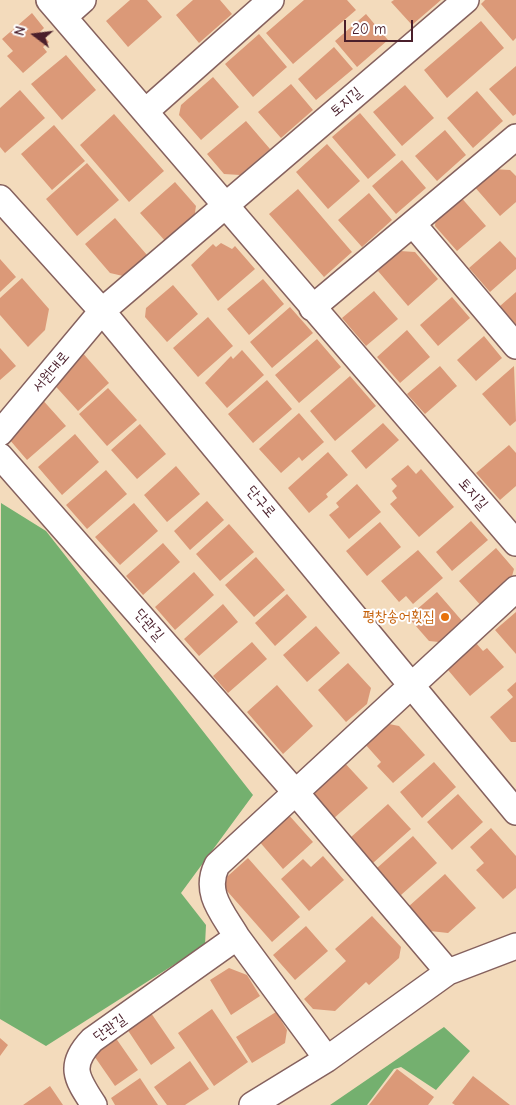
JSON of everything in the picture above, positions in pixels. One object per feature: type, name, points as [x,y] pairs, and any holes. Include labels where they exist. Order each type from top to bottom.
[{"type":"street","name":"토지길","points":[[83,0],[56,8],[516,544]]},
{"type":"street","points":[[146,111],[271,0]]},
{"type":"street","name":"토지길","points":[[226,204],[466,0]]},
{"type":"street","points":[[312,308],[413,224],[512,149]]},
{"type":"street","name":"단구로","points":[[0,198],[102,311],[516,812]]},
{"type":"street","name":"서원대로","points":[[0,433],[102,311],[226,204]]},
{"type":"street","points":[[413,224],[516,346]]},
{"type":"street","name":"단관길","points":[[0,456],[297,794],[448,972]]},
{"type":"street","points":[[327,1059],[237,938],[211,889],[212,876],[217,865],[235,847],[297,794],[516,589]]},
{"type":"street","name":"단관길","points":[[94,1105],[77,1078],[76,1063],[82,1050],[92,1040],[237,938]]},
{"type":"street","points":[[252,1105],[327,1059],[448,972],[516,946]]},
{"type":"green space","points":[[1,503],[46,531],[253,795],[181,893],[206,925],[205,945],[46,1046],[0,1019]]},
{"type":"green space","points":[[444,1027],[470,1051],[436,1090],[401,1067],[394,1069],[367,1105],[330,1105]]},
{"type":"building","points":[[130,0],[147,0],[162,17],[128,47],[106,21]]},
{"type":"building","points":[[193,0],[220,0],[232,14],[199,43],[176,15]]},
{"type":"building","points":[[304,0],[347,0],[356,10],[293,64],[266,33]]},
{"type":"building","points":[[394,0],[441,0],[412,25],[391,2]]},
{"type":"building","points":[[485,0],[516,0],[516,38],[513,41],[481,4]]},
{"type":"building","points":[[32,13],[44,28],[40,32],[49,42],[43,47],[47,52],[23,73],[7,56],[13,51],[2,39]]},
{"type":"building","points":[[366,14],[388,40],[357,67],[335,41]]},
{"type":"building","points":[[481,21],[504,48],[447,98],[424,70]]},
{"type":"building","points":[[259,34],[287,67],[253,97],[225,64]]},
{"type":"building","points":[[334,47],[353,69],[316,100],[298,79]]},
{"type":"building","points":[[66,55],[96,90],[62,120],[31,84]]},
{"type":"building","points":[[516,66],[516,114],[513,116],[489,89]]},
{"type":"building","points":[[213,77],[239,107],[201,140],[179,115],[181,105]]},
{"type":"building","points":[[291,84],[313,110],[281,138],[258,112]]},
{"type":"building","points":[[405,85],[434,118],[402,146],[373,112]]},
{"type":"building","points":[[20,90],[45,118],[5,153],[0,147],[0,108]]},
{"type":"building","points":[[477,91],[503,121],[473,148],[447,118]]},
{"type":"building","points":[[360,113],[396,155],[368,179],[332,137]]},
{"type":"building","points":[[114,114],[164,171],[129,202],[80,145]]},
{"type":"building","points":[[246,121],[270,149],[240,175],[224,174],[207,154]]},
{"type":"building","points":[[54,125],[85,161],[52,190],[21,154]]},
{"type":"building","points":[[445,130],[466,155],[437,181],[415,156]]},
{"type":"building","points":[[327,144],[360,181],[328,209],[296,172]]},
{"type":"building","points":[[402,160],[426,188],[396,214],[372,186]]},
{"type":"building","points":[[87,163],[119,200],[77,236],[46,199]]},
{"type":"building","points":[[492,169],[510,170],[516,176],[516,202],[500,216],[473,185]]},
{"type":"building","points":[[175,182],[196,206],[194,219],[167,243],[140,213]]},
{"type":"building","points":[[298,189],[352,252],[324,277],[269,214]]},
{"type":"building","points":[[369,193],[392,220],[362,247],[338,220]]},
{"type":"building","points":[[459,195],[486,226],[457,251],[435,226],[436,215]]},
{"type":"building","points":[[115,218],[147,255],[123,276],[110,273],[85,244]]},
{"type":"building","points":[[500,241],[516,258],[516,269],[490,292],[469,268]]},
{"type":"building","points":[[221,243],[232,249],[235,246],[255,269],[218,301],[191,265],[213,244],[216,247]]},
{"type":"building","points":[[400,251],[415,252],[438,279],[408,306],[378,271]]},
{"type":"building","points":[[0,259],[16,277],[0,292]]},
{"type":"building","points":[[22,278],[49,309],[45,330],[28,347],[0,315],[0,298]]},
{"type":"building","points":[[263,279],[284,304],[249,335],[227,309]]},
{"type":"building","points":[[173,285],[198,314],[167,342],[145,317],[146,308]]},
{"type":"building","points":[[374,291],[398,319],[366,346],[342,318]]},
{"type":"building","points":[[516,292],[516,325],[500,306]]},
{"type":"building","points":[[452,297],[470,318],[438,346],[420,325]]},
{"type":"building","points":[[290,307],[313,333],[272,368],[250,342]]},
{"type":"building","points":[[208,317],[233,346],[198,377],[173,348]]},
{"type":"building","points":[[407,330],[430,357],[400,383],[377,357]]},
{"type":"building","points":[[484,336],[502,358],[476,381],[457,360]]},
{"type":"building","points":[[317,339],[341,367],[299,403],[275,375]]},
{"type":"building","points":[[0,348],[16,366],[0,380]]},
{"type":"building","points":[[242,350],[264,375],[227,408],[205,383],[231,356],[233,359]]},
{"type":"building","points":[[81,351],[109,383],[78,411],[49,379]]},
{"type":"building","points":[[440,366],[457,386],[425,414],[407,394]]},
{"type":"building","points":[[514,366],[516,421],[510,426],[482,394]]},
{"type":"building","points":[[350,376],[376,406],[335,441],[310,411]]},
{"type":"building","points":[[267,380],[292,409],[253,443],[228,414]]},
{"type":"building","points":[[108,388],[137,420],[107,446],[79,414]]},
{"type":"building","points":[[40,397],[66,426],[27,460],[9,439]]},
{"type":"building","points":[[299,413],[324,442],[302,461],[299,457],[281,473],[259,449]]},
{"type":"building","points":[[383,423],[399,440],[366,469],[351,451]]},
{"type":"building","points":[[140,424],[166,454],[137,479],[111,450]]},
{"type":"building","points":[[75,434],[99,462],[62,495],[38,467]]},
{"type":"building","points":[[509,445],[516,453],[516,486],[500,500],[476,473]]},
{"type":"building","points":[[328,452],[348,475],[326,494],[328,497],[309,513],[288,488]]},
{"type":"building","points":[[408,465],[416,474],[421,469],[454,507],[419,537],[390,504],[397,498],[392,491],[397,486],[391,479]]},
{"type":"building","points":[[176,466],[200,494],[167,522],[144,495]]},
{"type":"building","points":[[106,470],[127,494],[87,529],[66,505]]},
{"type":"building","points":[[357,484],[381,512],[349,539],[329,515],[339,507],[336,503]]},
{"type":"building","points":[[207,501],[224,520],[190,550],[174,531]]},
{"type":"building","points":[[134,503],[158,531],[120,565],[95,537]]},
{"type":"building","points":[[471,521],[488,540],[452,571],[436,552]]},
{"type":"building","points":[[380,522],[401,547],[367,576],[346,551]]},
{"type":"building","points":[[229,524],[254,552],[220,581],[196,554]]},
{"type":"building","points":[[163,543],[180,562],[143,595],[126,576]]},
{"type":"building","points":[[496,548],[514,569],[509,587],[484,609],[459,581]]},
{"type":"building","points":[[418,550],[443,578],[413,604],[406,596],[399,602],[381,581]]},
{"type":"building","points":[[256,557],[285,590],[254,617],[225,585]]},
{"type":"building","points":[[194,572],[214,595],[175,630],[155,607]]},
{"type":"building","points":[[437,592],[463,622],[439,642],[429,641],[408,617]]},
{"type":"building","points":[[287,594],[307,617],[275,646],[255,623]]},
{"type":"building","points":[[223,604],[238,622],[199,656],[184,639]]},
{"type":"building","points":[[516,612],[516,654],[495,630]]},
{"type":"building","points":[[316,626],[340,653],[307,682],[283,655]]},
{"type":"building","points":[[469,635],[483,651],[487,648],[504,667],[470,696],[448,670],[448,654]]},
{"type":"building","points":[[252,642],[267,659],[228,693],[213,676]]},
{"type":"building","points":[[348,663],[371,688],[367,704],[346,722],[318,690]]},
{"type":"building","points":[[516,682],[516,742],[511,742],[490,717],[513,697],[507,690]]},
{"type":"building","points":[[277,685],[313,726],[283,754],[247,712]]},
{"type":"building","points":[[389,724],[399,726],[425,755],[393,783],[377,766],[381,762],[365,744]]},
{"type":"building","points":[[342,760],[368,788],[333,819],[309,790]]},
{"type":"building","points":[[434,762],[456,787],[422,818],[400,792]]},
{"type":"building","points":[[458,794],[483,822],[452,850],[427,822]]},
{"type":"building","points":[[388,804],[411,829],[373,863],[350,838]]},
{"type":"building","points":[[287,813],[313,842],[283,869],[258,840]]},
{"type":"building","points":[[491,828],[516,856],[516,888],[503,899],[476,870],[484,863],[470,847]]},
{"type":"building","points":[[413,836],[437,863],[401,895],[377,868]]},
{"type":"building","points":[[323,856],[344,880],[309,911],[281,879],[303,859],[311,867]]},
{"type":"building","points":[[248,858],[300,917],[272,942],[220,883]]},
{"type":"building","points":[[445,874],[476,908],[448,933],[430,931],[408,907]]},
{"type":"building","points":[[372,916],[401,947],[399,958],[369,985],[366,982],[335,1011],[313,1009],[304,999],[346,961],[335,949]]},
{"type":"building","points":[[306,926],[328,951],[295,980],[273,955]]},
{"type":"building","points":[[229,968],[247,975],[260,996],[231,1015],[210,980]]},
{"type":"building","points":[[212,1009],[248,1062],[214,1086],[178,1033]]},
{"type":"building","points":[[276,1012],[287,1030],[285,1043],[252,1063],[236,1037]]},
{"type":"building","points":[[151,1013],[175,1048],[151,1065],[127,1029]]},
{"type":"building","points":[[113,1034],[138,1070],[115,1086],[90,1050]]},
{"type":"building","points":[[0,1038],[8,1045],[0,1056]]},
{"type":"building","points":[[190,1061],[209,1089],[185,1105],[167,1105],[154,1087]]},
{"type":"building","points":[[397,1069],[434,1097],[428,1105],[369,1105]]},
{"type":"building","points":[[473,1076],[510,1105],[455,1105],[452,1103]]},
{"type":"building","points":[[140,1078],[158,1105],[115,1105],[111,1098]]},
{"type":"building","points":[[50,1086],[63,1105],[23,1105]]},
{"type":"place","name":"평창송어횟집","points":[[445,617]]}]
